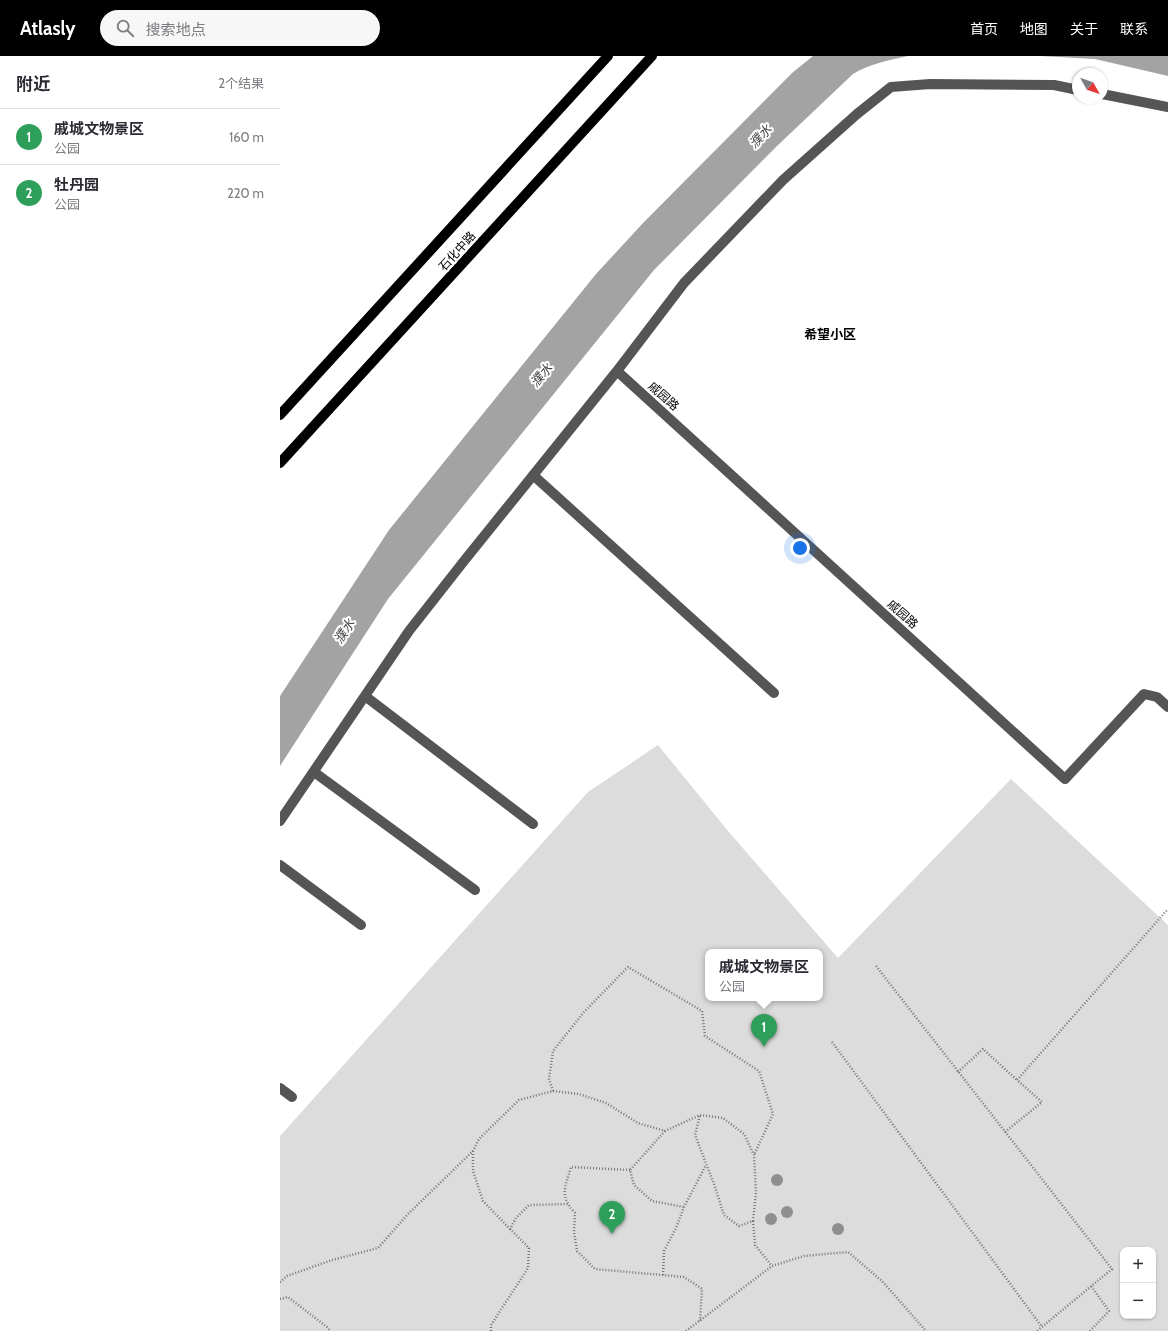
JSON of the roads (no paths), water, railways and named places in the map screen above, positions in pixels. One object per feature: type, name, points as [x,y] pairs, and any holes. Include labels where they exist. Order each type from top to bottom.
[{"type":"main road","name":"石化中路","points":[[280,415],[608,56]]},
{"type":"main road","name":"石化中路","points":[[280,463],[652,56]]},
{"type":"street","points":[[280,820],[409,631],[618,371],[684,284],[783,180],[891,86],[930,84],[1054,85],[1072,89]]},
{"type":"street","points":[[1108,95],[1168,107]]},
{"type":"street","name":"戚园路","points":[[618,371],[1065,779],[1144,694],[1157,697],[1168,707]]},
{"type":"street","points":[[533,475],[774,693]]},
{"type":"street","points":[[365,696],[533,824]]},
{"type":"street","points":[[314,772],[475,890]]},
{"type":"street","points":[[280,865],[360,925]]},
{"type":"street","points":[[280,1088],[292,1097]]},
{"type":"water","name":"濮水","points":[[813,56],[908,56],[873,65],[853,74],[777,146],[654,270],[388,599],[280,766],[280,696],[389,530],[596,274],[644,222],[792,73]]},
{"type":"water","points":[[1040,56],[1168,56],[1168,76],[1095,59]]},
{"type":"place","name":"戚城文物景区","points":[[764,1047]]},
{"type":"place","name":"牡丹园","points":[[612,1234]]},
{"type":"district","name":"希望小区","points":[[830,334]]}]
